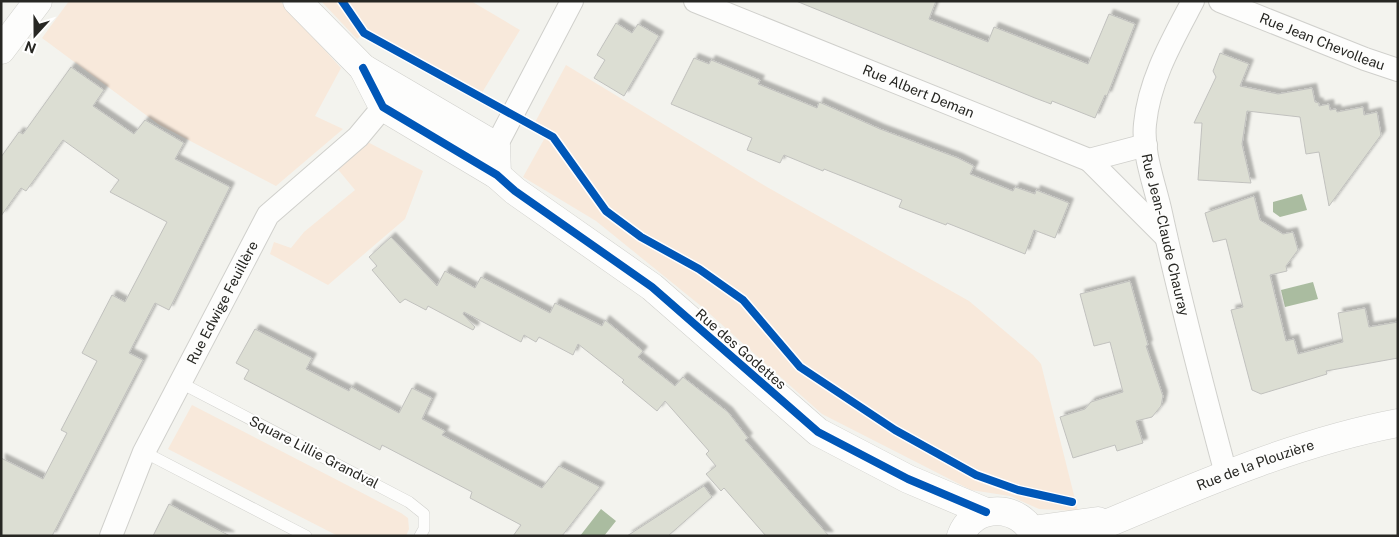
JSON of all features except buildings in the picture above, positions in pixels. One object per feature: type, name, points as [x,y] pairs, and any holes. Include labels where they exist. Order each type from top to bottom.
[{"type":"street","points":[[1,50],[38,1]]},
{"type":"street","points":[[297,1],[363,68],[496,146]]},
{"type":"street","points":[[497,175],[496,146],[572,1]]},
{"type":"street","name":"Rue Albert Deman","points":[[694,1],[1089,160]]},
{"type":"street","name":"Rue Jean-Claude Chauray","points":[[1193,1],[1169,47],[1149,100],[1145,125],[1146,145],[1166,237],[1226,474]]},
{"type":"street","name":"Rue Jean Chevolleau","points":[[1220,1],[1365,59],[1398,70]]},
{"type":"street","points":[[363,68],[383,107]]},
{"type":"street","name":"Rue des Godettes","points":[[383,107],[497,175],[515,192],[652,287],[818,432],[908,479],[986,512]]},
{"type":"street","name":"Rue Edwige Feuillère","points":[[111,536],[144,452],[268,215],[358,137],[383,107]]},
{"type":"street","points":[[1089,160],[1146,145]]},
{"type":"street","points":[[1089,160],[1166,237]]},
{"type":"street","name":"Rue de la Plouzière","points":[[1077,536],[1226,474],[1359,430],[1398,423]]},
{"type":"street","name":"Rue des Godettes","points":[[908,479],[962,534]]},
{"type":"street","points":[[962,534],[976,516],[998,510],[1012,513],[1023,519],[1033,533]]},
{"type":"street","name":"Rue de la Plouzière","points":[[1033,533],[1117,519]]},
{"type":"lane","name":"Square Lillie Grandval","points":[[181,383],[409,502],[424,514],[424,529],[420,536]]},
{"type":"lane","points":[[144,452],[306,536]]},
{"type":"shaded area","points":[[69,1],[280,1],[341,68],[315,116],[343,129],[276,186],[158,124],[42,38]]},
{"type":"shaded area","points":[[321,1],[471,1],[520,30],[480,96],[364,33],[357,39]]},
{"type":"shaded area","points":[[566,65],[767,187],[969,301],[1033,355],[1041,364],[1078,511],[1039,509],[1010,496],[971,490],[822,414],[701,306],[596,221],[523,177],[547,134],[533,126]]},
{"type":"shaded area","points":[[358,137],[423,171],[405,219],[328,285],[270,254],[274,242],[291,248],[304,232],[355,190],[331,161]]},
{"type":"shaded area","points":[[1302,194],[1307,210],[1280,217],[1273,212],[1273,202]]},
{"type":"shaded area","points":[[1313,282],[1318,299],[1285,307],[1281,290]]},
{"type":"shaded area","points":[[192,405],[401,513],[408,518],[409,529],[406,536],[338,536],[168,449]]},
{"type":"shaded area","points":[[601,509],[616,521],[604,536],[580,536]]},
{"type":"cycle path","points":[[342,1],[364,33],[553,137],[606,211],[641,237],[699,269],[743,300],[800,367],[895,430],[976,475],[1018,490],[1072,502]]},
{"type":"cycle path","points":[[363,68],[383,107],[497,175],[515,191],[652,287],[818,432],[908,479],[986,512]]}]
